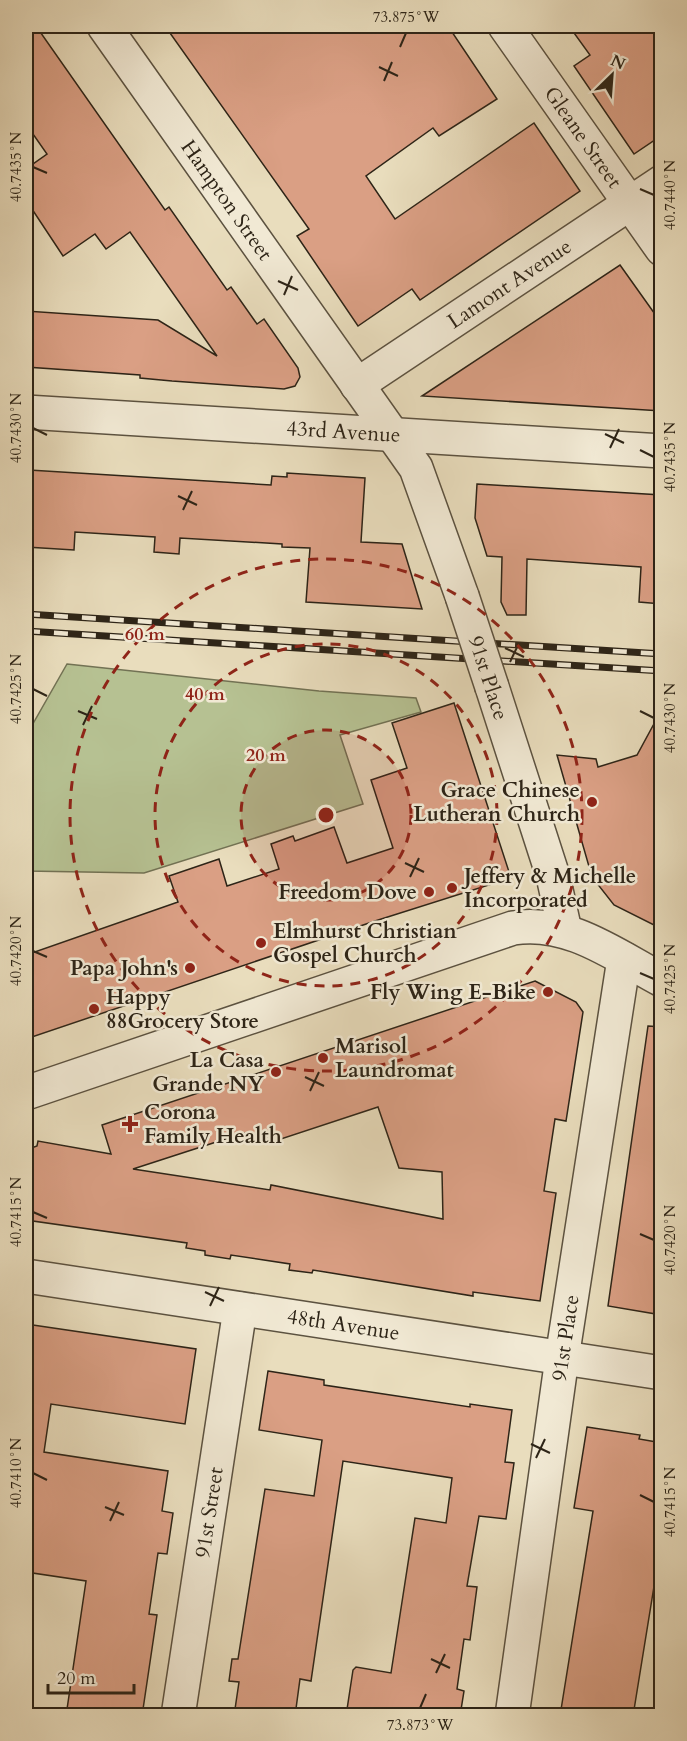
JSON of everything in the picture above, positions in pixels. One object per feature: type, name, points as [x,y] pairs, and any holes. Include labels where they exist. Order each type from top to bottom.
[{"type":"street","name":"Hampton Street","points":[[105,26],[391,434]]},
{"type":"street","name":"Gleane Street","points":[[505,26],[662,249]]},
{"type":"street","name":"Lamont Avenue","points":[[357,385],[662,182]]},
{"type":"street","name":"43rd Avenue","points":[[26,412],[662,451]]},
{"type":"street","name":"91st Place","points":[[391,434],[416,468],[462,596],[554,876],[566,931]]},
{"type":"street","points":[[26,1093],[513,928],[530,925],[566,931],[598,944],[662,980]]},
{"type":"street","name":"91st Place","points":[[512,1716],[562,1358],[624,959]]},
{"type":"street","name":"48th Avenue","points":[[26,1276],[662,1373]]},
{"type":"street","name":"91st Street","points":[[178,1716],[240,1309]]},
{"type":"green space","points":[[67,664],[319,691],[416,698],[421,712],[340,735],[363,804],[144,873],[26,871],[26,736]]},
{"type":"building","points":[[26,26],[36,26],[165,210],[169,207],[227,290],[231,287],[257,324],[264,319],[298,368],[300,377],[295,386],[284,389],[26,367],[26,311],[158,320],[217,356],[130,232],[106,249],[95,234],[63,256],[26,200],[26,169],[47,154],[26,124]]},
{"type":"building","points":[[165,26],[448,26],[497,99],[439,136],[433,128],[366,176],[395,219],[534,123],[580,191],[420,300],[412,289],[358,326],[297,236],[309,229]]},
{"type":"building","points":[[569,26],[662,26],[662,135],[634,154],[574,66],[590,55]]},
{"type":"building","points":[[620,265],[662,324],[662,411],[422,396]]},
{"type":"building","points":[[29,470],[271,485],[272,476],[287,477],[287,473],[365,478],[361,542],[402,544],[422,609],[306,602],[310,548],[282,547],[282,544],[180,538],[179,554],[154,552],[155,537],[75,532],[74,550],[26,547],[26,481],[29,482]]},
{"type":"building","points":[[477,484],[662,495],[662,604],[639,602],[641,567],[527,559],[526,615],[507,615],[501,602],[502,557],[487,556],[475,518]]},
{"type":"building","points":[[454,703],[511,878],[375,921],[26,1039],[26,955],[178,902],[169,876],[219,859],[227,886],[279,869],[271,844],[293,836],[295,841],[334,827],[347,863],[393,848],[371,780],[407,768],[392,723]]},
{"type":"building","points":[[662,709],[662,929],[614,905],[592,877],[557,755],[596,759],[598,767],[637,755]]},
{"type":"building","points":[[535,981],[576,1002],[583,1012],[566,1121],[555,1119],[544,1191],[556,1193],[540,1301],[473,1292],[473,1296],[313,1270],[312,1273],[289,1270],[290,1264],[231,1255],[230,1259],[205,1255],[205,1251],[186,1248],[187,1243],[26,1220],[26,1150],[37,1146],[38,1141],[111,1154],[102,1125]],"holes":[[[378,1107],[399,1168],[442,1172],[443,1219],[271,1185],[270,1190],[133,1169],[244,1133],[247,1143],[279,1133],[278,1140]]]},
{"type":"building","points":[[648,1026],[662,1027],[662,1315],[608,1306]]},
{"type":"building","points":[[26,1324],[196,1349],[185,1424],[51,1404],[44,1452],[168,1471],[162,1511],[173,1513],[167,1554],[158,1553],[149,1614],[157,1615],[142,1716],[66,1716],[86,1581],[26,1572]]},
{"type":"building","points":[[268,1371],[324,1380],[324,1385],[470,1407],[470,1404],[512,1410],[505,1462],[514,1463],[506,1519],[479,1516],[467,1586],[477,1587],[470,1640],[464,1639],[457,1689],[464,1691],[460,1716],[346,1716],[353,1670],[356,1667],[391,1673],[415,1518],[446,1523],[452,1478],[343,1461],[311,1681],[300,1679],[295,1716],[234,1716],[239,1682],[229,1681],[232,1659],[238,1659],[265,1489],[314,1496],[322,1440],[259,1430]]},
{"type":"building","points":[[587,1427],[640,1435],[639,1439],[662,1443],[662,1537],[633,1716],[560,1716],[593,1511],[574,1508]]},
{"type":"railway","points":[[26,614],[662,654]]},
{"type":"railway","points":[[26,631],[662,671]]},
{"type":"place","name":"Grace Chinese Lutheran Church","points":[[592,802]]},
{"type":"place","name":"Jeffery & Michelle Incorporated","points":[[452,888]]},
{"type":"place","name":"Freedom Dove","points":[[429,892]]},
{"type":"place","name":"Elmhurst Christian Gospel Church","points":[[261,943]]},
{"type":"place","name":"Papa John's","points":[[190,968]]},
{"type":"place","name":"Fly Wing E-Bike","points":[[548,992]]},
{"type":"place","name":"Happy 88Grocery Store","points":[[94,1009]]},
{"type":"place","name":"Marisol Laundromat","points":[[323,1058]]},
{"type":"place","name":"La Casa Grande NY","points":[[276,1072]]},
{"type":"place","name":"Corona Family Health","points":[[130,1124]]}]
